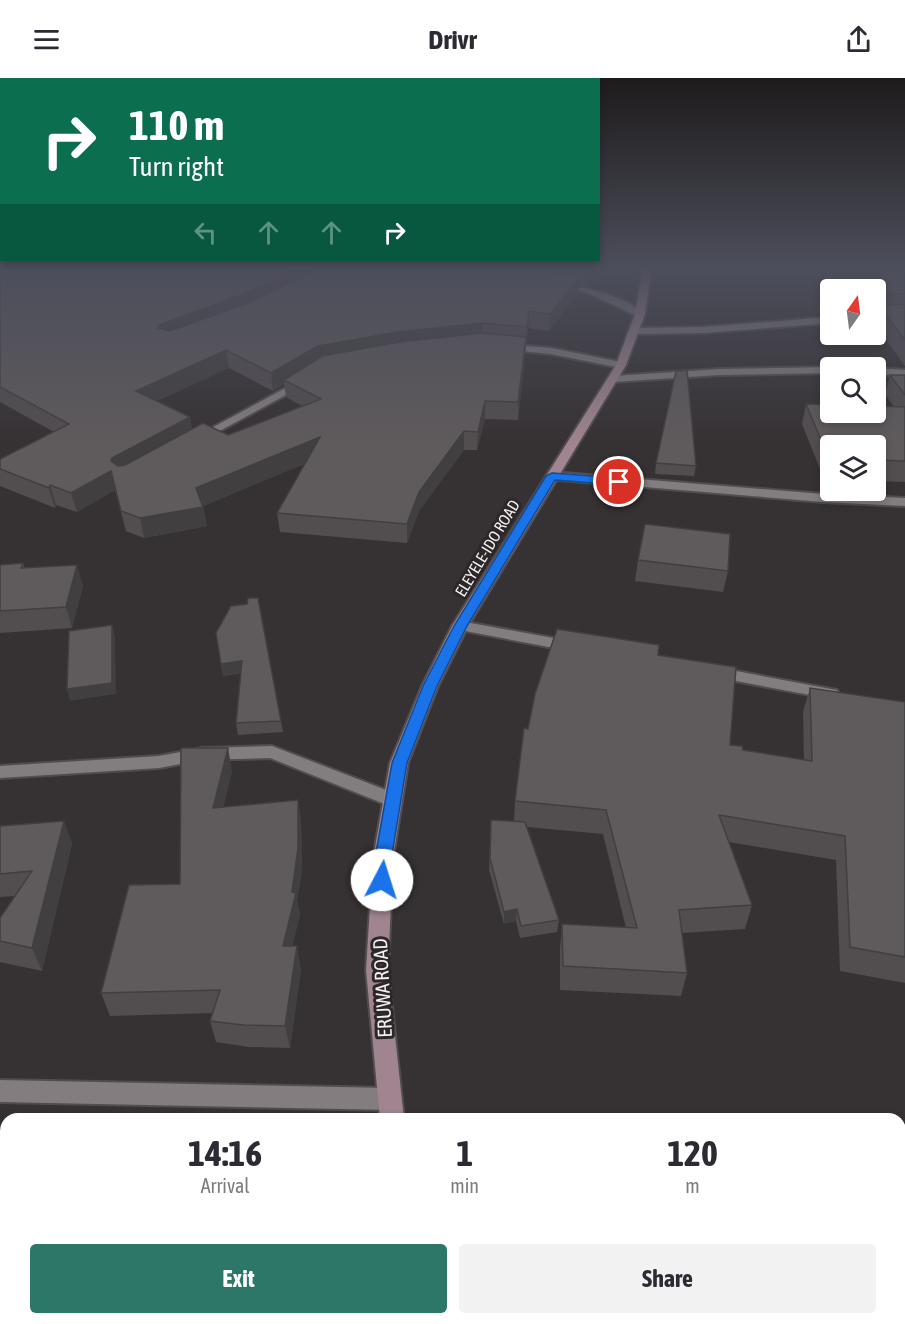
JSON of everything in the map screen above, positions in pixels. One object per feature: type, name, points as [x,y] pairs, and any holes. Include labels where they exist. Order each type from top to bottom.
[{"type":"main road","name":"ELEYELE-IDO ROAD","points":[[383,858],[399,763],[430,686],[460,626],[614,379],[635,327]]},
{"type":"main road","name":"ERUWA ROAD","points":[[383,858],[377,970],[391,1109]]},
{"type":"street","points":[[634,331],[740,327]]},
{"type":"street","points":[[493,346],[551,351],[621,365]]},
{"type":"street","points":[[614,379],[719,372],[820,370]]},
{"type":"street","points":[[886,372],[905,373]]},
{"type":"street","points":[[187,444],[311,375]]},
{"type":"street","points":[[552,476],[905,502]]},
{"type":"street","points":[[460,626],[589,650]]},
{"type":"street","points":[[694,669],[846,696]]},
{"type":"street","points":[[0,772],[159,762],[202,754],[272,752],[393,800]]},
{"type":"street","points":[[0,1091],[391,1109]]},
{"type":"building","points":[[0,327],[158,327],[170,331],[181,327],[443,327],[398,332],[318,346],[271,373],[226,350],[136,391],[190,417],[112,458],[111,461],[118,466],[125,465],[203,423],[228,435],[321,399],[284,380],[322,356],[399,342],[482,333],[526,337],[518,402],[485,401],[478,432],[464,431],[419,492],[407,524],[277,513],[320,437],[196,488],[203,507],[140,518],[121,511],[111,471],[71,493],[50,485],[49,488],[0,469],[0,459],[69,424],[0,387]]},
{"type":"building","points":[[895,327],[905,327],[905,340]]},
{"type":"building","points":[[687,370],[696,466],[656,463],[676,371]]},
{"type":"building","points":[[890,375],[905,375],[905,395]]},
{"type":"building","points":[[806,404],[820,405],[820,423],[886,423],[886,406],[905,407],[905,461],[886,460],[886,435],[820,435],[820,437]]},
{"type":"building","points":[[645,524],[730,534],[728,571],[638,560]]},
{"type":"building","points":[[23,563],[21,568],[77,565],[66,607],[0,611],[0,565]]},
{"type":"building","points":[[248,598],[258,598],[281,721],[236,723],[242,661],[221,664],[216,633],[231,606],[247,604]]},
{"type":"building","points":[[112,625],[112,683],[67,689],[69,631]]},
{"type":"building","points":[[557,629],[659,645],[658,655],[736,667],[730,745],[742,746],[743,750],[812,761],[810,688],[905,702],[905,957],[850,947],[845,836],[719,815],[752,905],[679,910],[687,973],[563,966],[562,924],[637,928],[606,810],[515,801],[524,728],[528,729],[535,694]]},
{"type":"building","points":[[181,748],[228,748],[213,808],[298,800],[298,848],[292,892],[296,893],[283,946],[297,946],[285,1026],[210,1021],[220,990],[101,993],[129,885],[180,884]]},
{"type":"building","points":[[491,820],[525,822],[559,920],[521,926],[517,909],[504,912],[490,858]]},
{"type":"building","points":[[64,821],[32,948],[0,941],[0,918],[32,871],[0,874],[0,826]]},
{"type":"route","points":[[382,880],[383,858],[399,763],[430,686],[460,626],[552,476],[619,482]]}]
